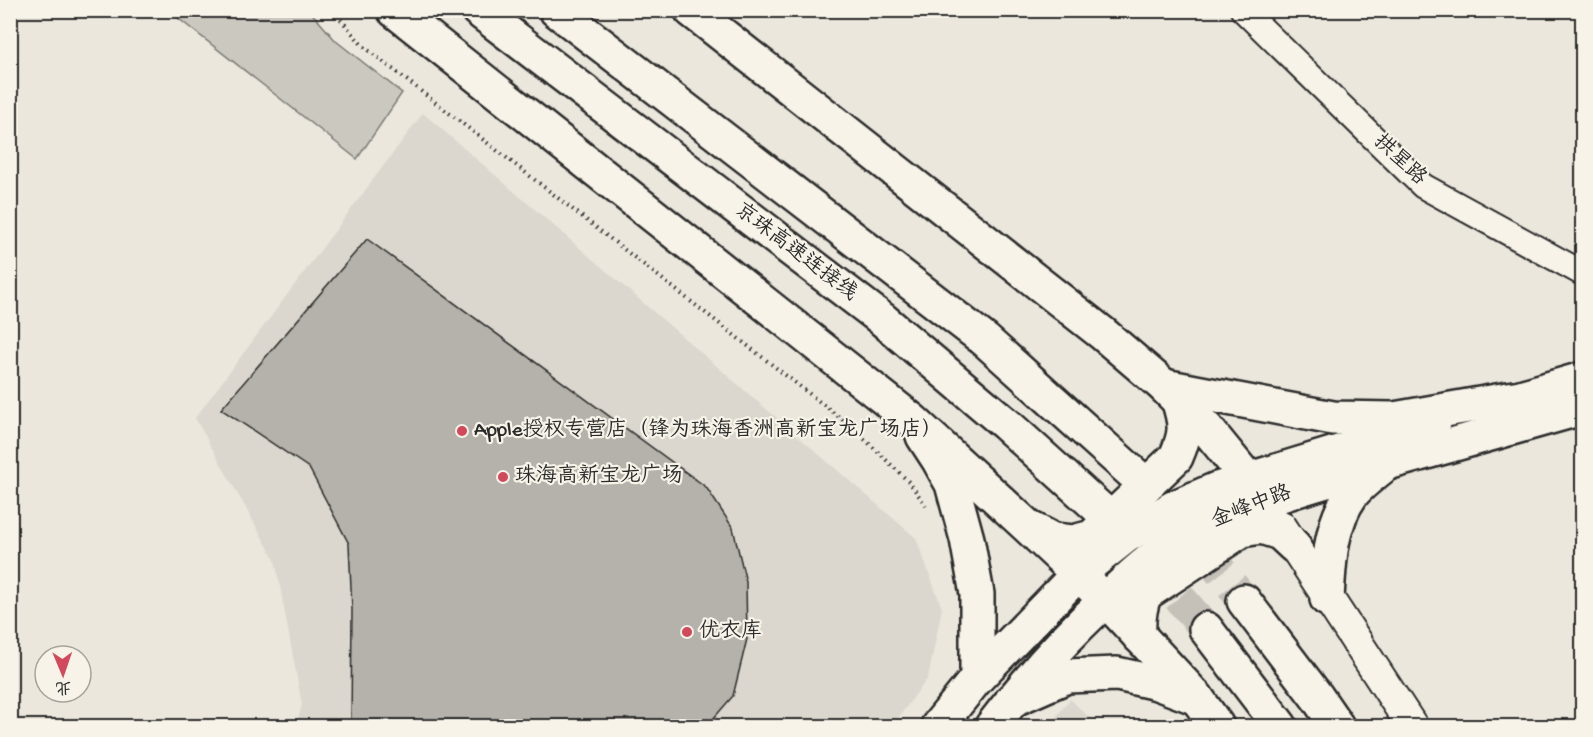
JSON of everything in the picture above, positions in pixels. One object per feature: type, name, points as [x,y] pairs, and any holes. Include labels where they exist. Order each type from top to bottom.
[{"type":"main road","points":[[394,10],[913,421],[1106,600],[1197,698],[1217,726]]},
{"type":"main road","name":"京珠高速连接线","points":[[478,10],[882,319],[1006,424],[1101,510]]},
{"type":"main road","points":[[556,10],[985,340],[1135,476]]},
{"type":"main road","points":[[691,10],[1102,333],[1171,393],[1207,429],[1256,490]]},
{"type":"main road","name":"金峰中路","points":[[992,726],[1012,700],[1084,620],[1130,577],[1162,552],[1210,523],[1256,490],[1514,398],[1582,379]]},
{"type":"main road","points":[[1028,526],[1053,540],[1073,542],[1092,537],[1176,457],[1184,439],[1185,424],[1171,393]]},
{"type":"main road","points":[[1171,393],[1333,418],[1359,419],[1394,419],[1514,398]]},
{"type":"main road","name":"金峰中路","points":[[938,726],[977,678],[1078,573],[1126,536],[1173,508],[1217,489],[1256,490],[1388,463],[1582,408]]},
{"type":"main road","points":[[913,421],[952,484],[963,521],[977,594],[977,678]]},
{"type":"main road","points":[[1328,599],[1331,547],[1340,514],[1353,492],[1388,463]]},
{"type":"main road","points":[[1139,636],[1138,618],[1145,594],[1242,530],[1261,527],[1280,533],[1294,546]]},
{"type":"main road","points":[[1244,601],[1337,726]]},
{"type":"main road","points":[[1206,629],[1280,726]]},
{"type":"main road","points":[[1012,700],[1067,676],[1118,674],[1156,683],[1197,698]]},
{"type":"street","name":"拱星路","points":[[1243,10],[1423,186],[1582,273]]},
{"type":"street","points":[[1256,490],[1412,726]]},
{"type":"path","points":[[333,10],[363,46],[852,427],[910,483],[929,510]]},
{"type":"shaded area","points":[[169,11],[310,11],[336,41],[402,93],[357,159]]},
{"type":"shaded area","points":[[423,113],[916,538],[942,608],[928,678],[892,726],[296,726],[302,705],[275,560],[195,418]]},
{"type":"shaded area","points":[[1070,699],[1098,726],[1049,726]]},
{"type":"building","name":"珠海高新宝龙广场","points":[[367,239],[706,487],[733,528],[746,582],[747,639],[733,696],[707,726],[351,726],[352,610],[349,544],[309,468],[221,409]]},
{"type":"tunnel","points":[[1135,475],[1176,515],[1244,601]]},
{"type":"tunnel","points":[[1147,560],[1206,629]]},
{"type":"place","name":"Apple授权专营店（锋为珠海香洲高新宝龙广场店）","points":[[462,431]]},
{"type":"place","name":"珠海高新宝龙广场","points":[[503,477]]},
{"type":"place","name":"优衣库","points":[[687,632]]}]
